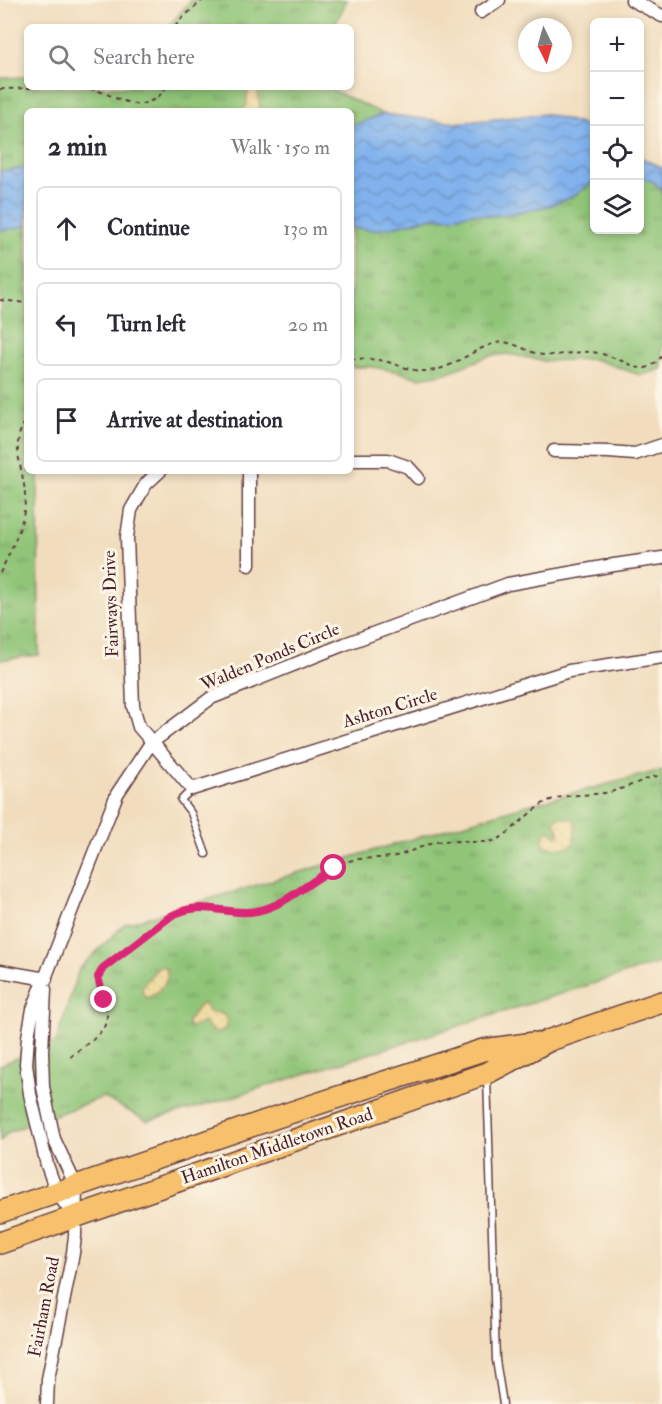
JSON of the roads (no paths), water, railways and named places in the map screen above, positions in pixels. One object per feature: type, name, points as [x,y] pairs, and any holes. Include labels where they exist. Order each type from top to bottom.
[{"type":"highway","name":"Hamilton Middletown Road","points":[[0,1243],[487,1073],[550,1040],[662,1002]]},
{"type":"highway","name":"Hamilton Middletown Road","points":[[0,1212],[283,1115],[483,1050],[550,1040]]},
{"type":"street","points":[[481,12],[499,0]]},
{"type":"street","points":[[632,0],[662,16]]},
{"type":"street","points":[[554,451],[635,454],[662,445]]},
{"type":"street","points":[[354,460],[388,460],[408,467],[418,478]]},
{"type":"street","name":"Fairways Drive","points":[[151,742],[139,727],[133,706],[127,537],[131,510],[146,484],[157,474]]},
{"type":"street","points":[[249,474],[249,565]]},
{"type":"street","name":"Walden Ponds Circle","points":[[75,1217],[67,1190],[41,1140],[30,1094],[26,1064],[28,1037],[33,1009],[117,794],[151,742],[210,698],[345,644],[508,585],[662,558]]},
{"type":"street","name":"Ashton Circle","points":[[192,789],[569,671],[662,657]]},
{"type":"street","points":[[151,742],[192,789]]},
{"type":"street","points":[[0,971],[46,979]]},
{"type":"street","name":"Walden Ponds Circle","points":[[46,979],[42,1052],[43,1087],[75,1217]]},
{"type":"street","name":"Fairham Road","points":[[47,1404],[48,1379],[73,1253],[75,1217]]},
{"type":"lane","points":[[192,789],[181,800],[191,813],[206,854]]},
{"type":"lane","points":[[487,1073],[496,1360],[503,1404]]},
{"type":"water","points":[[383,114],[456,123],[546,114],[590,127],[590,184],[574,196],[549,206],[504,215],[489,216],[473,213],[449,218],[434,217],[373,230],[354,228],[354,125]]},
{"type":"water","points":[[644,159],[662,168],[662,191],[654,182],[644,179]]},
{"type":"water","points":[[24,168],[24,227],[0,231],[0,171]]}]
